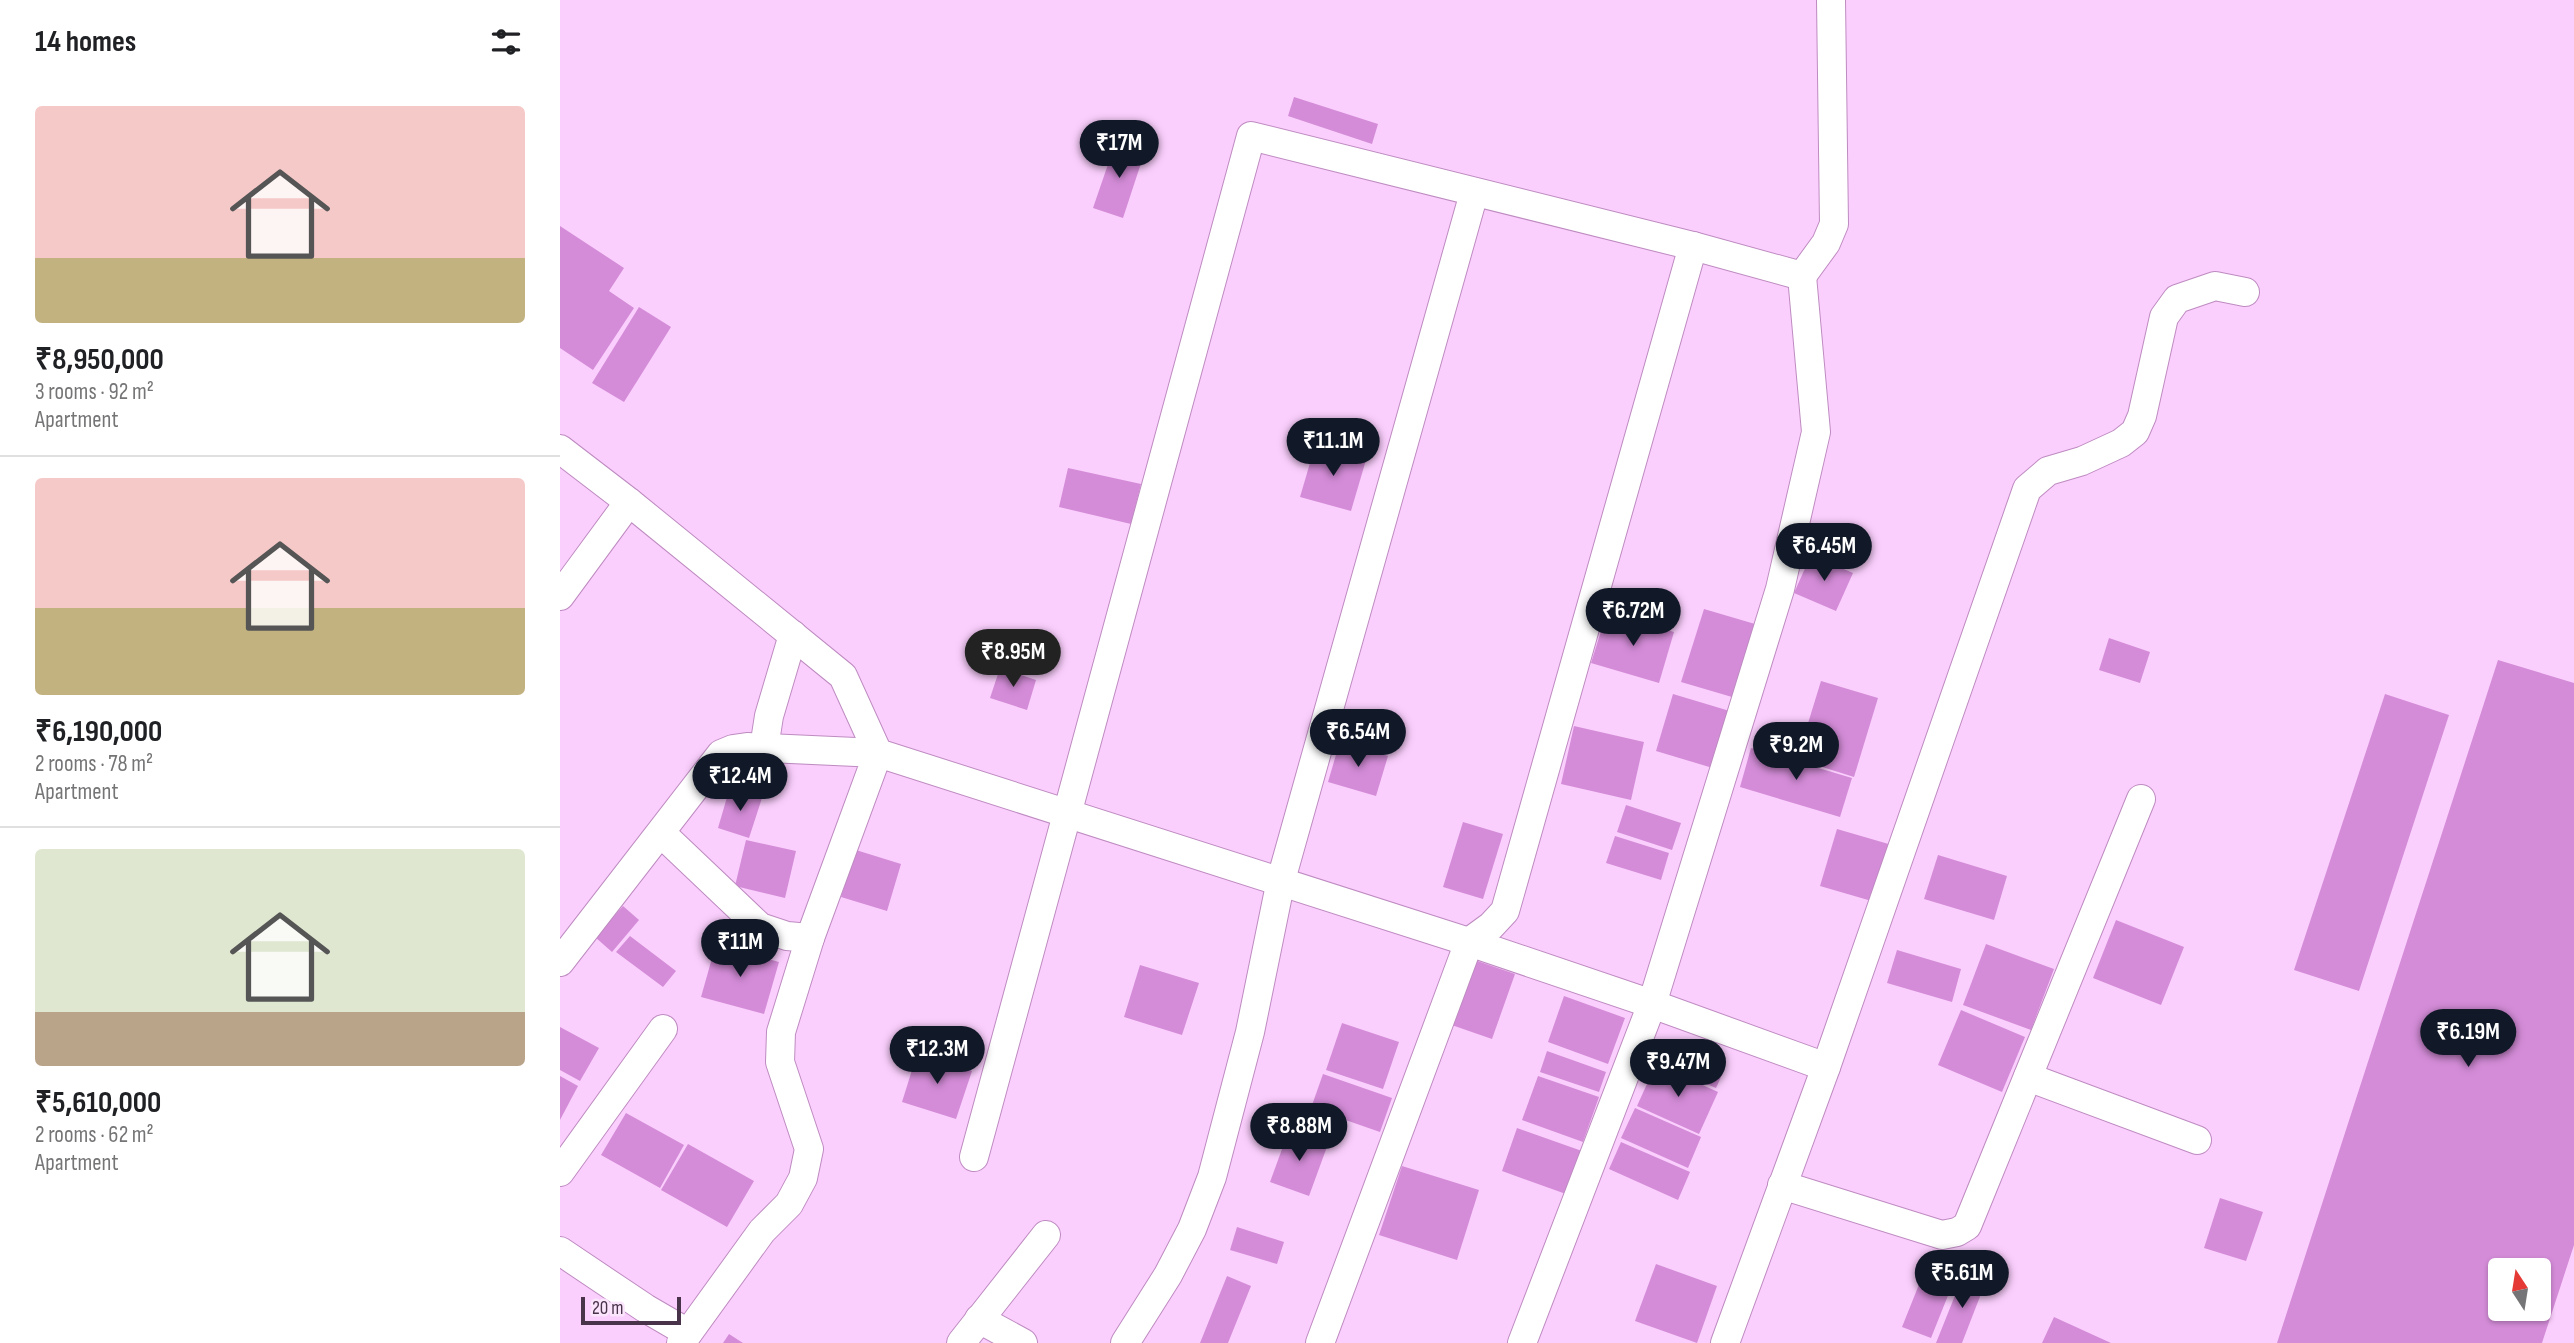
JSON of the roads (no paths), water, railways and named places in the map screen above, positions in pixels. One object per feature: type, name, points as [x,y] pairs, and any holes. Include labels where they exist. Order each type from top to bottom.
[{"type":"street","points":[[1522,1343],[1652,1004],[1780,589],[1816,432],[1802,276],[1826,243],[1834,224],[1831,0]]},
{"type":"street","points":[[974,1157],[1251,136],[1693,246],[1802,276]]},
{"type":"street","points":[[1125,1343],[1168,1275],[1192,1229],[1212,1177],[1250,1032],[1281,880],[1474,193]]},
{"type":"street","points":[[1320,1343],[1469,942],[1491,926],[1504,911],[1693,246]]},
{"type":"street","points":[[1725,1343],[1826,1067],[2027,489],[2048,471],[2082,461],[2121,443],[2135,432],[2142,416],[2164,317],[2178,299],[2215,286],[2245,292]]},
{"type":"street","points":[[560,449],[843,676],[878,753],[810,938],[781,1032],[780,1062],[809,1149],[803,1178],[789,1204],[762,1231],[684,1338],[645,1308],[560,1251]]},
{"type":"street","points":[[560,596],[629,502]]},
{"type":"street","points":[[764,748],[769,716],[793,635]]},
{"type":"street","points":[[560,962],[721,754],[740,748],[878,753],[1469,942],[1826,1067]]},
{"type":"street","points":[[1783,1185],[1942,1235],[1957,1232],[1967,1226],[2141,799]]},
{"type":"street","points":[[660,833],[760,927],[787,936],[810,938]]},
{"type":"street","points":[[560,1172],[663,1030]]},
{"type":"street","points":[[2028,1077],[2197,1140]]},
{"type":"street","points":[[961,1343],[1046,1235]]},
{"type":"street","points":[[978,1319],[1023,1343]]}]
